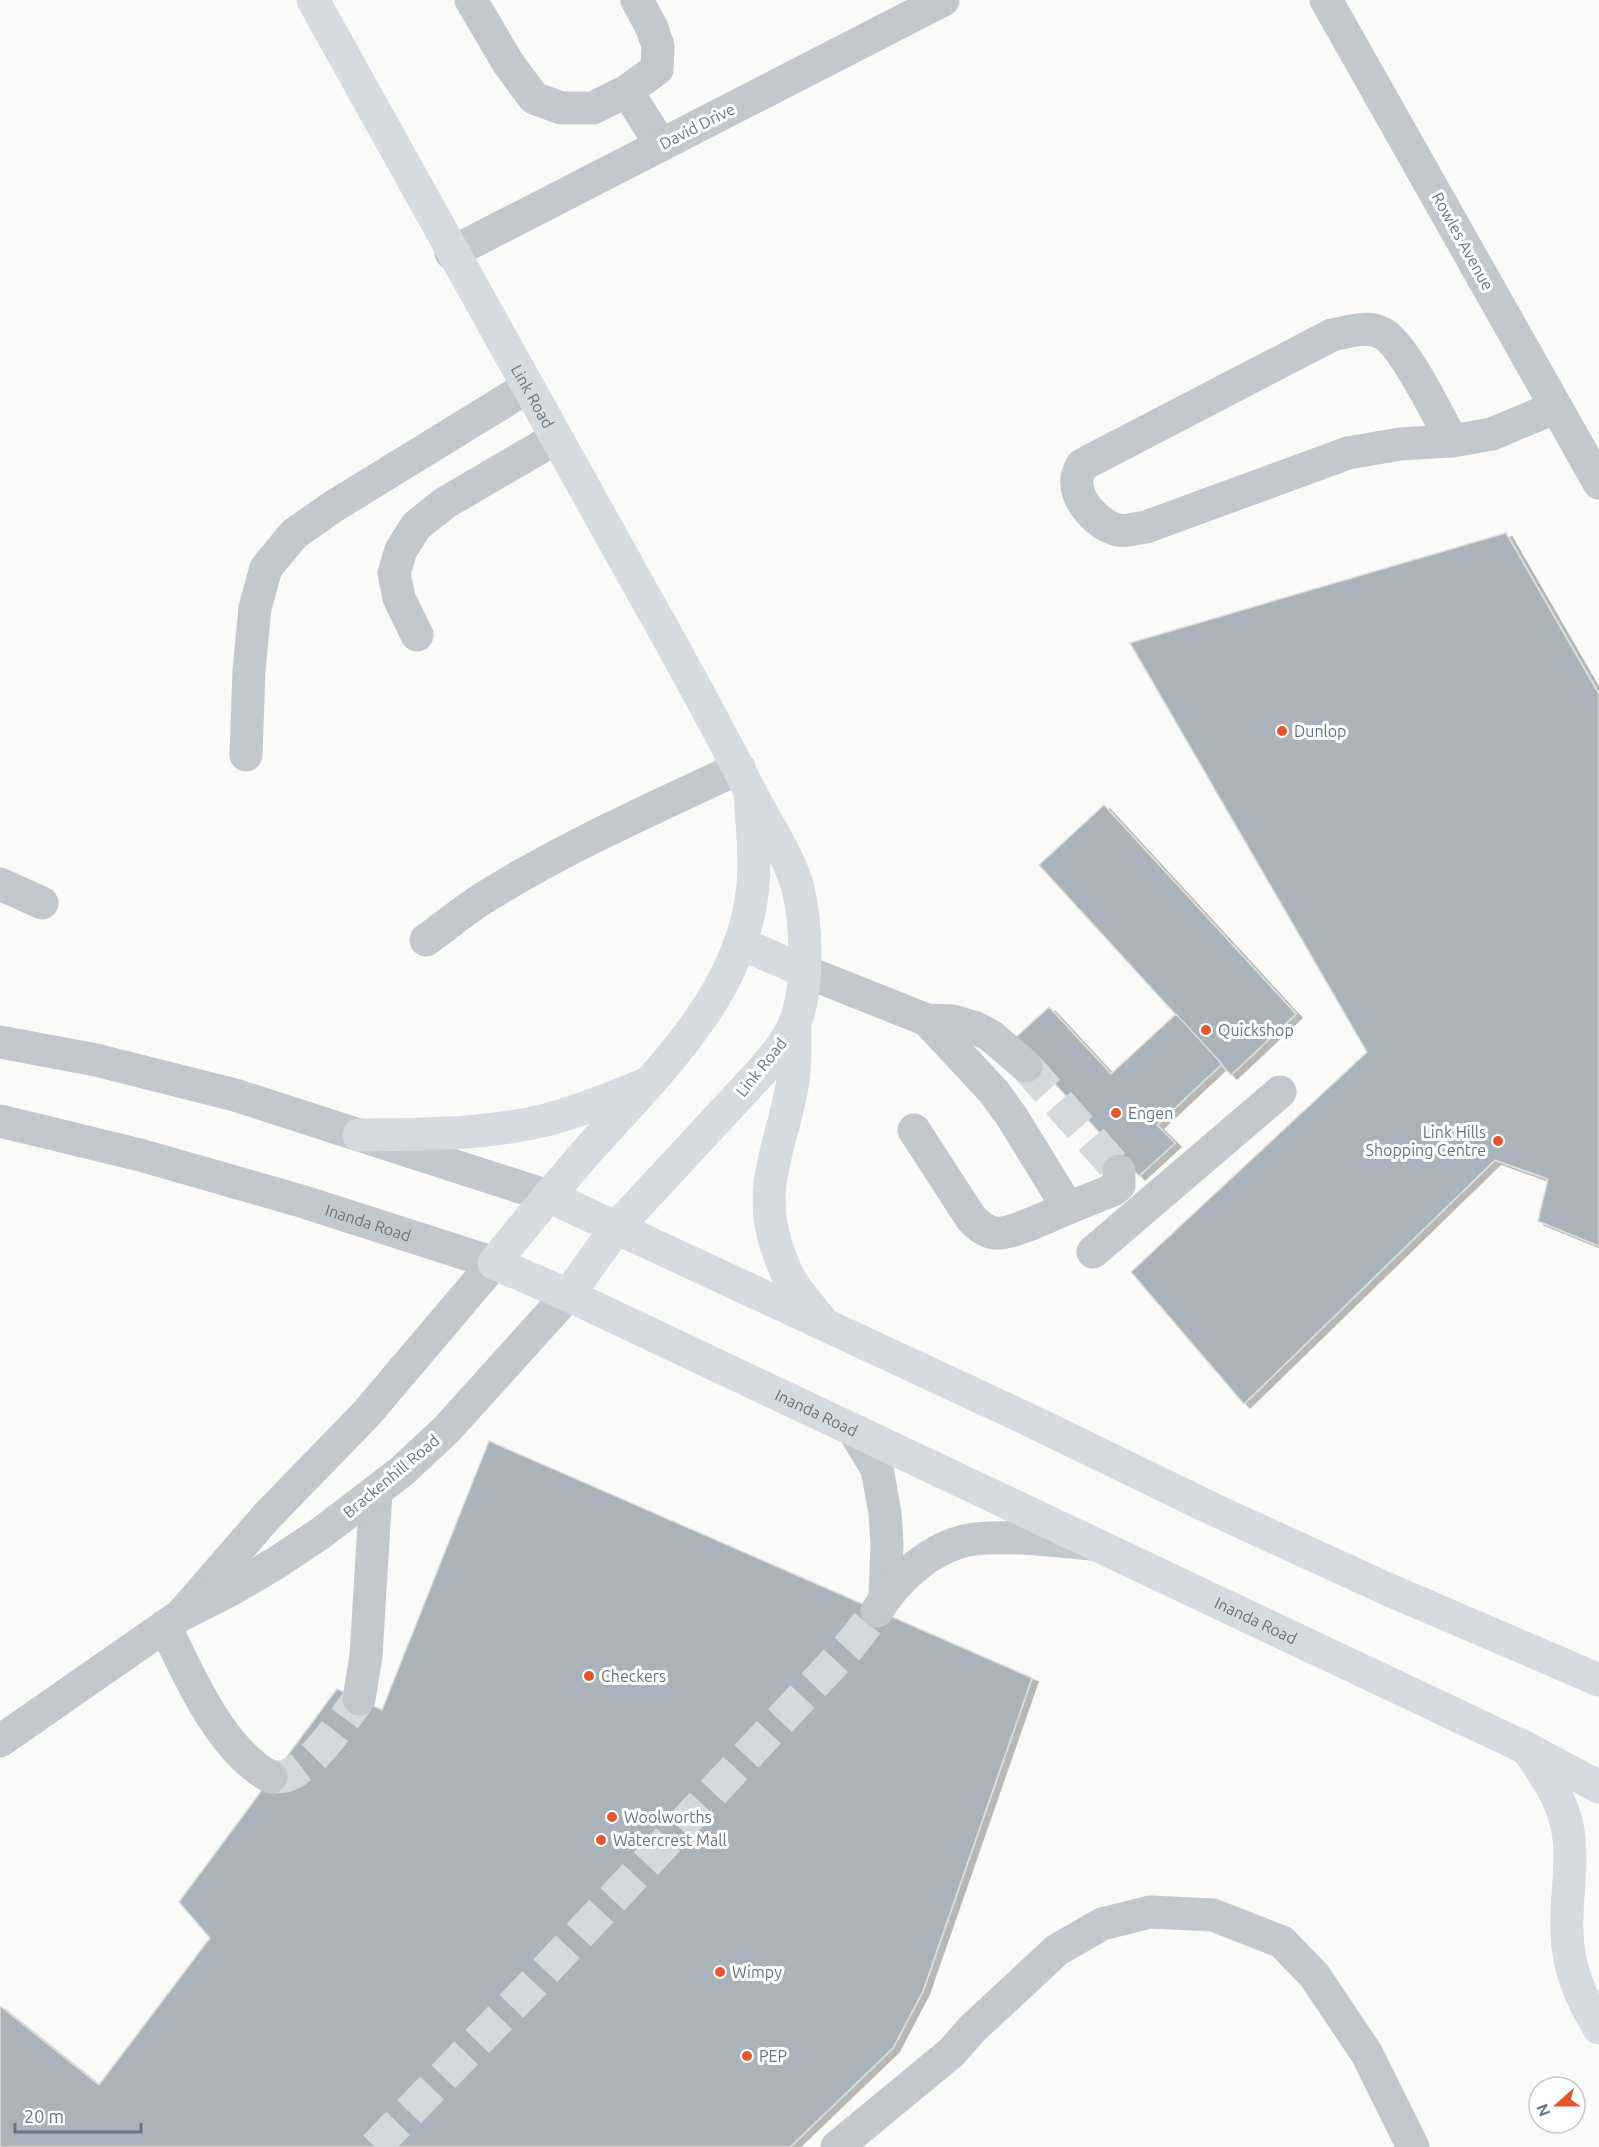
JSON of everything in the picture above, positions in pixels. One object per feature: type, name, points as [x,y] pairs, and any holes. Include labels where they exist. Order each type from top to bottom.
[{"type":"main road","name":"Link Road","points":[[313,0],[526,388],[711,713],[783,852],[797,886],[803,924],[804,971],[802,995],[795,1023],[780,1049],[760,1073],[617,1227],[568,1295]]},
{"type":"main road","name":"Link Road","points":[[494,1263],[548,1196],[687,1038],[715,996],[740,943],[751,901],[754,866],[745,780]]},
{"type":"main road","points":[[740,943],[804,971]]},
{"type":"main road","points":[[795,1023],[796,1060],[792,1088],[770,1179],[768,1207],[772,1231],[792,1283],[824,1323]]},
{"type":"main road","points":[[359,1135],[458,1133],[504,1128],[595,1105],[649,1083]]},
{"type":"main road","points":[[548,1196],[824,1323],[1219,1512],[1387,1589],[1599,1680]]},
{"type":"main road","name":"Inanda Road","points":[[494,1263],[568,1295],[1526,1748],[1599,1787]]},
{"type":"main road","points":[[1526,1748],[1553,1787],[1565,1819],[1570,1850],[1567,1933],[1571,1970],[1582,1999],[1599,2028]]},
{"type":"street","points":[[471,0],[508,63],[534,98],[561,108],[593,108],[627,91],[657,69],[658,46],[652,28],[637,0]]},
{"type":"street","name":"David Drive","points":[[451,253],[943,0]]},
{"type":"street","name":"Rowles Avenue","points":[[1326,0],[1599,483]]},
{"type":"street","points":[[627,91],[661,145]]},
{"type":"street","points":[[1452,441],[1398,345],[1381,332],[1358,329],[1332,335],[1082,465],[1077,479],[1079,492],[1089,510],[1102,523],[1120,531],[1146,527],[1348,453],[1400,444],[1452,441],[1492,434],[1556,407]]},
{"type":"street","points":[[246,755],[249,669],[255,608],[266,568],[294,534],[334,506],[526,388]]},
{"type":"street","points":[[417,635],[399,598],[394,573],[401,550],[416,526],[445,503],[556,438]]},
{"type":"street","points":[[426,940],[480,900],[536,867],[599,835],[745,780]]},
{"type":"street","points":[[0,884],[42,903]]},
{"type":"street","points":[[804,971],[927,1020],[953,1021],[974,1027],[991,1036],[1026,1066]]},
{"type":"street","points":[[927,1020],[994,1092],[1068,1208]]},
{"type":"street","points":[[0,1042],[96,1060],[235,1095],[548,1196]]},
{"type":"street","points":[[1093,1252],[1280,1092]]},
{"type":"street","name":"Inanda Road","points":[[0,1120],[140,1155],[301,1201],[494,1263]]},
{"type":"street","points":[[914,1130],[971,1218],[981,1228],[994,1233],[1008,1232],[1113,1190],[1119,1185],[1119,1171]]},
{"type":"street","name":"Brackenhill Road","points":[[173,1620],[267,1516],[366,1414],[494,1263]]},
{"type":"street","name":"Brackenhill Road","points":[[0,1741],[173,1620],[232,1589],[321,1533],[402,1471],[447,1429],[568,1295]]},
{"type":"street","points":[[854,1431],[876,1469],[885,1513],[887,1544],[881,1604],[911,1570],[948,1546],[974,1539],[1012,1538],[1091,1544]]},
{"type":"street","points":[[359,1699],[366,1656],[376,1491]]},
{"type":"street","points":[[173,1620],[214,1719],[243,1758],[256,1770],[271,1777]]},
{"type":"street","points":[[837,2147],[952,2052],[972,2029],[1057,1950],[1102,1924],[1150,1912],[1213,1915],[1282,1942],[1314,1976],[1367,2054],[1413,2147]]},
{"type":"building","points":[[1506,533],[1599,694],[1599,1246],[1538,1221],[1548,1179],[1495,1160],[1244,1404],[1131,1272],[1367,1052],[1130,643]]},
{"type":"building","points":[[1104,805],[1296,1014],[1231,1075],[1039,865]]},
{"type":"building","points":[[1049,1007],[1111,1074],[1176,1014],[1222,1064],[1157,1125],[1175,1143],[1139,1176],[1014,1039]]},
{"type":"building","name":"Watercrest Mall","points":[[489,1441],[1032,1678],[923,1991],[893,2048],[790,2147],[0,2147],[0,2006],[99,2085],[210,1938],[179,1902],[337,1689],[382,1710]]},
{"type":"tunnel","points":[[1026,1066],[1119,1171]]},
{"type":"tunnel","points":[[375,2147],[530,1987],[848,1648],[877,1611]]},
{"type":"tunnel","points":[[271,1777],[285,1776],[306,1764],[326,1743],[359,1699]]},
{"type":"place","name":"Dunlop","points":[[1282,731]]},
{"type":"place","name":"Quickshop","points":[[1206,1030]]},
{"type":"place","name":"Engen","points":[[1116,1113]]},
{"type":"place","name":"Link Hills Shopping Centre","points":[[1498,1141]]},
{"type":"place","name":"Checkers","points":[[589,1676]]},
{"type":"place","name":"Woolworths","points":[[612,1817]]},
{"type":"place","name":"Watercrest Mall","points":[[601,1840]]},
{"type":"place","name":"Wimpy","points":[[720,1972]]},
{"type":"place","name":"PEP","points":[[747,2056]]}]
